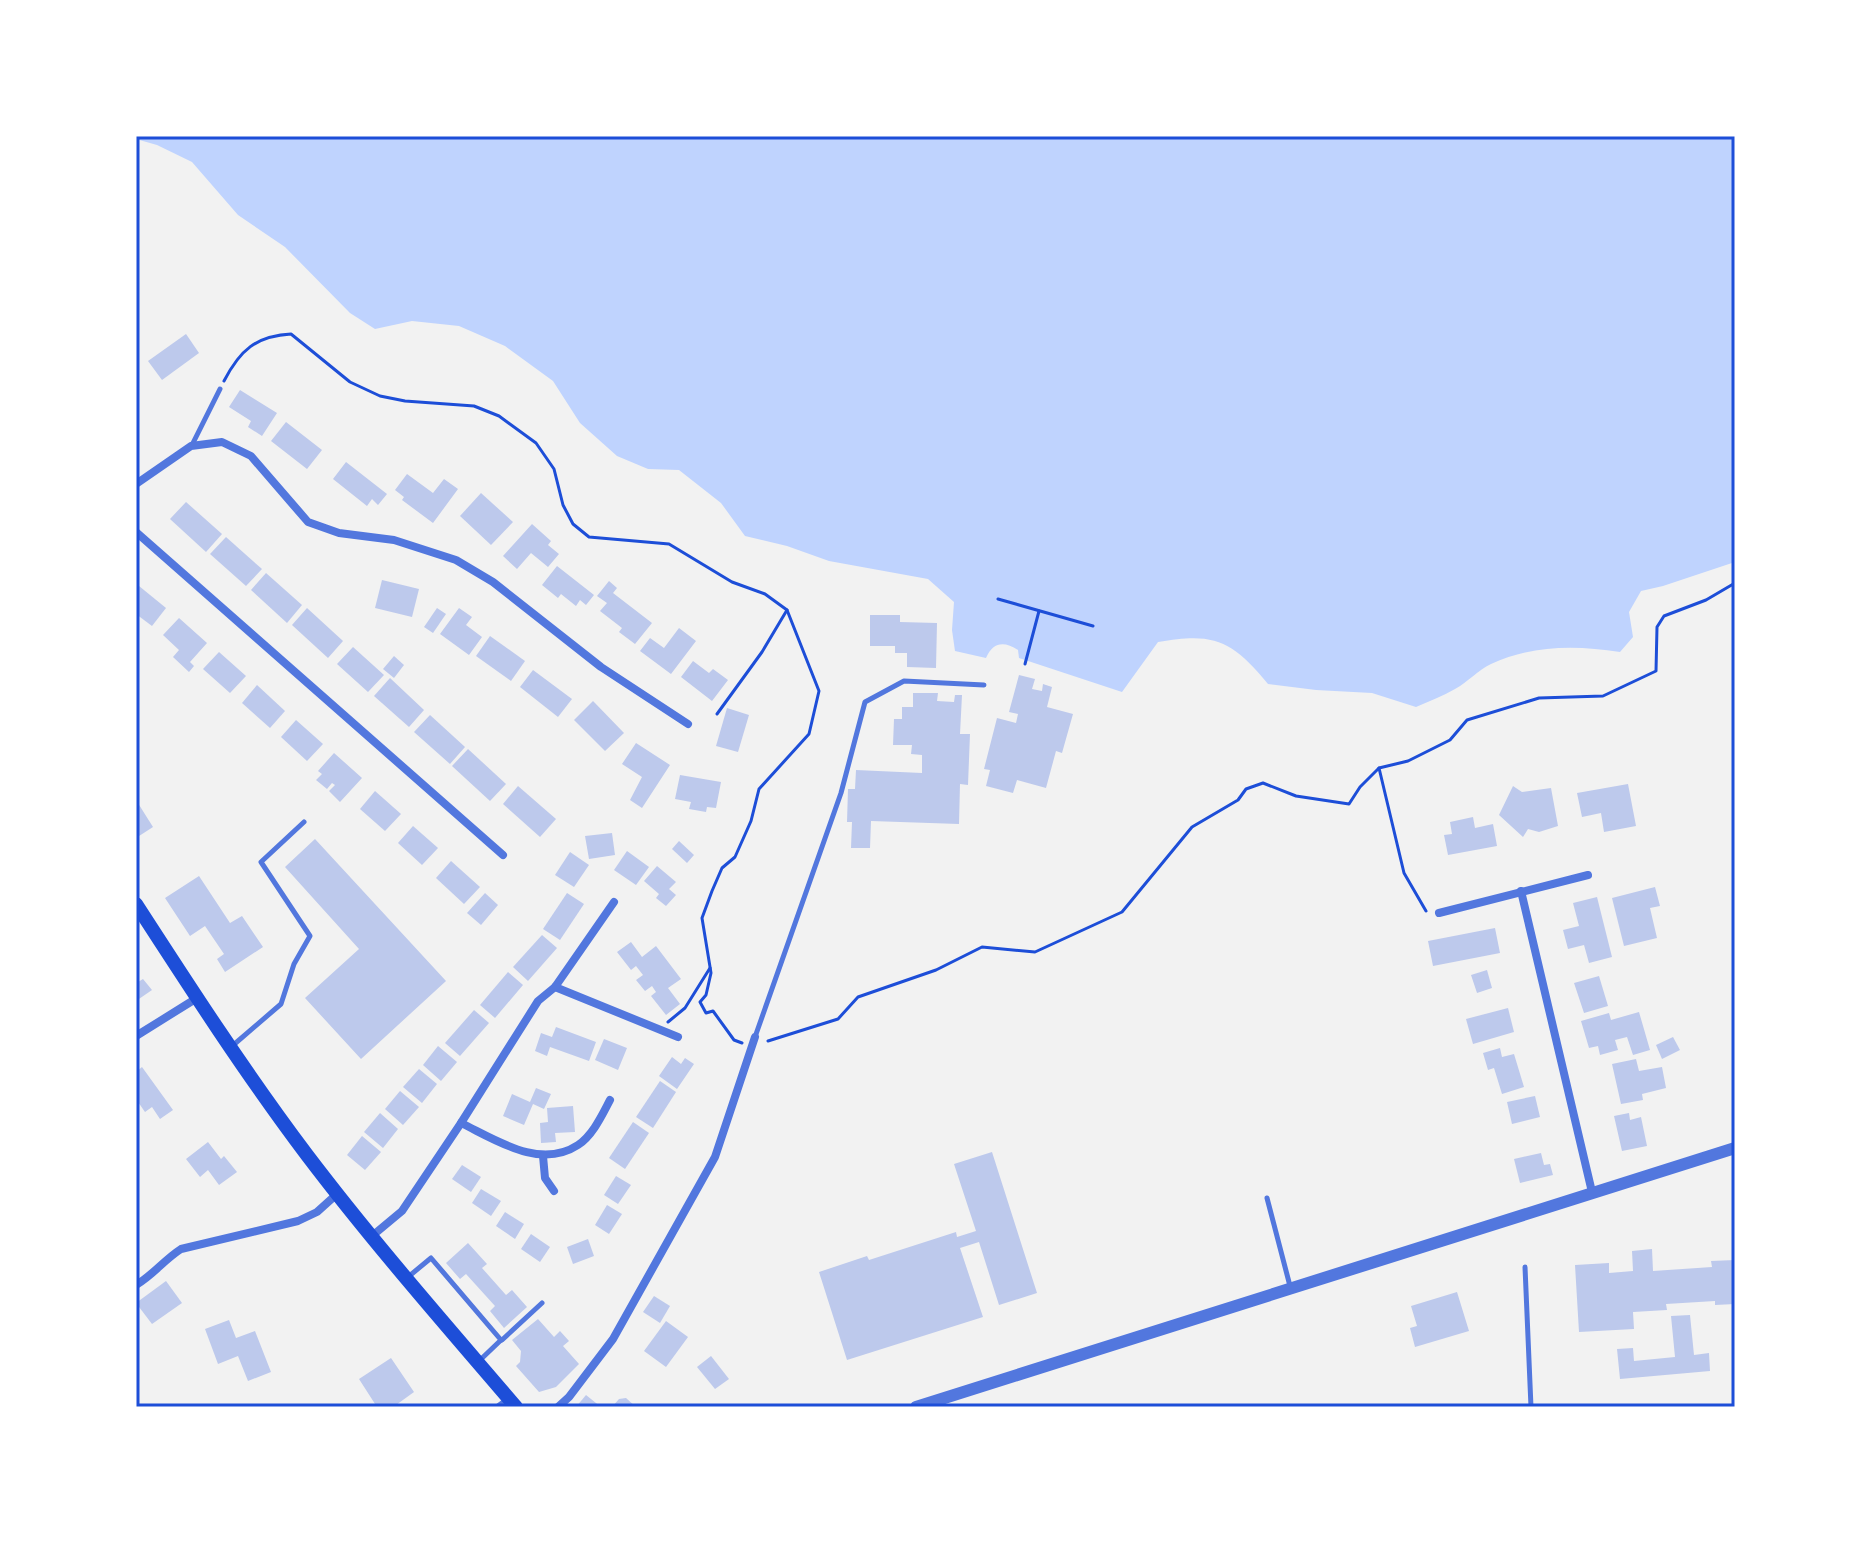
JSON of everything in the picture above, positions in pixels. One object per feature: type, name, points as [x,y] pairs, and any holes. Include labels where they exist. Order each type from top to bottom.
[{"type":"main road","points":[[136,904],[230,1048],[337,1194],[478,1362],[508,1404]]},
{"type":"street","points":[[136,484],[191,446],[222,442],[251,456],[308,522],[323,528],[394,540],[456,560],[493,582],[601,667],[688,724]]},
{"type":"street","points":[[136,532],[503,855]]},
{"type":"street","points":[[1439,913],[1588,875]]},
{"type":"street","points":[[1521,891],[1592,1192]]},
{"type":"street","points":[[372,1236],[402,1211],[538,1001],[555,987],[614,902]]},
{"type":"street","points":[[555,987],[678,1037]]},
{"type":"street","points":[[136,1036],[197,998]]},
{"type":"street","points":[[558,1407],[613,1339],[715,1157],[753,1042]]},
{"type":"street","points":[[461,1123],[517,1150],[543,1156],[579,1145],[596,1126],[610,1100]]},
{"type":"street","points":[[916,1407],[1735,1148]]},
{"type":"street","points":[[543,1156],[545,1178],[554,1191]]},
{"type":"street","points":[[136,1285],[181,1249],[298,1221],[317,1212],[337,1194]]},
{"type":"lane","points":[[191,446],[220,389]]},
{"type":"lane","points":[[753,1042],[841,793],[865,702],[904,681],[984,685]]},
{"type":"lane","points":[[230,1048],[281,1004],[294,964],[310,936],[261,862],[304,822]]},
{"type":"lane","points":[[1267,1198],[1291,1288]]},
{"type":"lane","points":[[407,1278],[431,1258],[501,1340]]},
{"type":"lane","points":[[1525,1267],[1531,1407]]},
{"type":"lane","points":[[478,1362],[542,1303]]},
{"type":"path","points":[[220,389],[235,360],[249,348],[267,336],[291,334],[350,382],[380,396],[474,406],[499,416],[536,443],[554,469],[563,505],[573,524],[589,537],[669,544],[732,582],[765,594],[787,610],[819,691],[809,734],[759,789],[751,821],[735,857],[722,868],[702,918],[710,968],[706,995],[700,1002],[706,1013],[713,1011],[734,1040],[753,1042],[838,1019],[858,997],[936,970],[982,947],[1035,952],[1122,912],[1192,827],[1238,800],[1246,789],[1263,783],[1296,796],[1349,804],[1360,787],[1379,768],[1408,761],[1450,740],[1467,720],[1539,698],[1603,696],[1656,671],[1657,627],[1664,616],[1706,600],[1735,583]]},
{"type":"path","points":[[998,599],[1093,626]]},
{"type":"path","points":[[717,714],[762,652],[787,610]]},
{"type":"path","points":[[1025,664],[1039,611]]},
{"type":"path","points":[[1379,768],[1404,873],[1430,919],[1439,913]]},
{"type":"path","points":[[656,1028],[685,1008],[710,968]]},
{"type":"water","points":[[136,136],[1735,136],[1735,562],[1641,591],[1629,612],[1633,637],[1620,652],[1554,648],[1523,653],[1491,664],[1455,689],[1416,707],[1372,693],[1268,684],[1244,657],[1208,639],[1158,642],[1122,692],[1019,658],[1018,650],[1008,645],[996,646],[986,658],[955,651],[952,630],[954,602],[928,579],[829,561],[745,536],[721,503],[679,470],[648,469],[617,456],[580,423],[553,381],[505,346],[459,326],[412,321],[375,329],[350,313],[285,247],[238,215],[192,162],[157,145],[136,139]]},
{"type":"building","points":[[186,334],[199,353],[162,380],[148,361]]},
{"type":"building","points":[[240,390],[277,413],[262,436],[248,427],[251,421],[229,407]]},
{"type":"building","points":[[286,422],[322,450],[307,469],[271,441]]},
{"type":"building","points":[[346,462],[387,494],[378,505],[372,499],[367,506],[333,479]]},
{"type":"building","points":[[407,474],[433,493],[444,479],[458,489],[433,523],[402,500],[404,497],[395,490]]},
{"type":"building","points":[[481,493],[513,522],[491,545],[460,516]]},
{"type":"building","points":[[186,502],[222,534],[206,552],[170,519]]},
{"type":"building","points":[[532,524],[551,541],[548,545],[559,554],[548,567],[531,553],[517,569],[503,556]]},
{"type":"building","points":[[226,537],[262,569],[246,586],[210,554]]},
{"type":"building","points":[[557,566],[594,595],[586,605],[580,600],[576,606],[561,594],[558,598],[542,585]]},
{"type":"building","points":[[266,573],[302,605],[287,623],[251,590]]},
{"type":"building","points":[[382,580],[419,589],[412,617],[375,608]]},
{"type":"building","points":[[609,581],[617,588],[613,593],[652,623],[635,644],[619,632],[622,628],[600,611],[607,603],[597,596]]},
{"type":"building","points":[[139,586],[166,608],[152,626],[136,614],[136,590]]},
{"type":"building","points":[[307,608],[343,641],[328,658],[292,625]]},
{"type":"building","points":[[437,608],[446,614],[433,633],[424,627]]},
{"type":"building","points":[[459,608],[472,617],[466,625],[482,637],[469,655],[440,634]]},
{"type":"building","points":[[870,615],[900,615],[900,622],[937,623],[936,668],[907,667],[907,653],[895,653],[895,646],[870,646]]},
{"type":"building","points":[[179,618],[207,643],[190,662],[194,666],[189,672],[173,657],[179,650],[163,635]]},
{"type":"building","points":[[679,628],[696,641],[671,674],[640,651],[650,638],[664,648]]},
{"type":"building","points":[[490,636],[525,661],[511,681],[476,656]]},
{"type":"building","points":[[353,647],[384,675],[368,692],[337,664]]},
{"type":"building","points":[[219,652],[246,676],[230,693],[203,669]]},
{"type":"building","points":[[394,656],[404,665],[394,678],[383,669]]},
{"type":"building","points":[[693,661],[709,673],[713,669],[728,680],[712,701],[681,677]]},
{"type":"building","points":[[533,670],[572,699],[558,717],[520,687]]},
{"type":"building","points":[[1019,675],[1035,679],[1032,689],[1042,691],[1043,684],[1052,687],[1047,707],[1073,714],[1062,753],[1056,751],[1046,788],[1017,780],[1013,793],[986,786],[990,770],[984,769],[997,718],[1016,723],[1018,714],[1009,712]]},
{"type":"building","points":[[390,678],[424,710],[409,727],[374,696]]},
{"type":"building","points":[[257,685],[285,711],[270,728],[242,703]]},
{"type":"building","points":[[913,693],[938,693],[937,701],[954,702],[955,695],[962,695],[960,734],[970,734],[968,785],[960,784],[959,824],[871,821],[870,848],[851,848],[852,822],[847,822],[848,789],[855,789],[856,770],[922,773],[922,755],[911,754],[912,745],[893,745],[894,719],[902,719],[902,707],[913,707]]},
{"type":"building","points":[[593,701],[624,733],[605,751],[574,720]]},
{"type":"building","points":[[727,708],[749,715],[738,752],[716,746]]},
{"type":"building","points":[[430,715],[465,747],[450,764],[414,732]]},
{"type":"building","points":[[296,720],[323,744],[307,761],[281,737]]},
{"type":"building","points":[[636,743],[670,765],[642,808],[630,800],[642,777],[622,764]]},
{"type":"building","points":[[468,749],[506,784],[490,801],[452,766]]},
{"type":"building","points":[[334,753],[362,778],[340,802],[329,791],[335,785],[332,783],[327,789],[316,780],[322,774],[318,771]]},
{"type":"building","points":[[680,775],[721,782],[716,808],[707,807],[706,812],[689,809],[691,802],[675,799]]},
{"type":"building","points":[[1628,784],[1636,826],[1604,832],[1601,813],[1582,817],[1577,793]]},
{"type":"building","points":[[518,786],[556,819],[540,837],[503,804]]},
{"type":"building","points":[[1513,786],[1522,792],[1551,788],[1558,826],[1539,832],[1528,829],[1523,837],[1499,815]]},
{"type":"building","points":[[375,791],[401,814],[385,831],[360,809]]},
{"type":"building","points":[[136,800],[153,827],[136,838]]},
{"type":"building","points":[[1473,817],[1475,828],[1493,824],[1497,846],[1448,855],[1444,835],[1452,834],[1450,822]]},
{"type":"building","points":[[413,826],[438,848],[422,865],[398,843]]},
{"type":"building","points":[[612,833],[615,855],[589,859],[585,836]]},
{"type":"building","points":[[315,839],[446,981],[361,1059],[305,998],[359,949],[285,867]]},
{"type":"building","points":[[679,841],[694,855],[687,863],[672,849]]},
{"type":"building","points":[[627,851],[649,867],[636,885],[614,870]]},
{"type":"building","points":[[570,852],[589,865],[574,887],[555,875]]},
{"type":"building","points":[[451,861],[480,887],[464,904],[436,878]]},
{"type":"building","points":[[657,866],[676,882],[669,889],[676,895],[666,906],[656,898],[659,894],[644,881]]},
{"type":"building","points":[[199,876],[230,923],[242,916],[263,947],[225,972],[217,959],[224,954],[205,926],[190,936],[165,898]]},
{"type":"building","points":[[1655,887],[1660,906],[1650,908],[1657,938],[1624,946],[1612,898]]},
{"type":"building","points":[[485,893],[498,905],[481,925],[467,913]]},
{"type":"building","points":[[567,893],[584,904],[560,940],[543,929]]},
{"type":"building","points":[[1597,897],[1612,957],[1589,963],[1584,945],[1568,949],[1563,930],[1579,926],[1573,903]]},
{"type":"building","points":[[1495,928],[1500,953],[1433,966],[1428,941]]},
{"type":"building","points":[[542,935],[557,948],[528,981],[513,967]]},
{"type":"building","points":[[631,942],[642,957],[656,946],[681,979],[668,988],[680,1004],[666,1015],[651,996],[656,992],[652,986],[645,991],[636,980],[643,975],[636,966],[631,970],[617,952]]},
{"type":"building","points":[[1487,970],[1492,988],[1477,993],[1471,975]]},
{"type":"building","points":[[508,972],[523,985],[495,1018],[480,1005]]},
{"type":"building","points":[[1599,976],[1608,1006],[1584,1013],[1574,983]]},
{"type":"building","points":[[136,978],[138,982],[143,979],[152,990],[136,1001]]},
{"type":"building","points":[[1508,1008],[1514,1032],[1473,1044],[1466,1019]]},
{"type":"building","points":[[474,1010],[489,1023],[460,1056],[445,1043]]},
{"type":"building","points":[[1639,1012],[1650,1050],[1633,1055],[1627,1037],[1615,1040],[1618,1050],[1600,1055],[1598,1046],[1589,1048],[1581,1021],[1609,1013],[1611,1020]]},
{"type":"building","points":[[556,1027],[596,1042],[589,1061],[550,1047],[547,1056],[535,1051],[541,1033],[552,1037]]},
{"type":"building","points":[[1673,1037],[1680,1050],[1662,1059],[1656,1045]]},
{"type":"building","points":[[604,1039],[627,1048],[618,1070],[595,1060]]},
{"type":"building","points":[[438,1046],[457,1062],[441,1081],[423,1065]]},
{"type":"building","points":[[1500,1048],[1502,1057],[1514,1054],[1524,1087],[1502,1094],[1494,1068],[1488,1070],[1483,1053]]},
{"type":"building","points":[[672,1057],[681,1064],[685,1058],[694,1064],[677,1089],[659,1076]]},
{"type":"building","points":[[1636,1059],[1639,1071],[1662,1067],[1666,1088],[1642,1094],[1643,1100],[1621,1104],[1612,1064]]},
{"type":"building","points":[[142,1067],[173,1110],[160,1119],[152,1107],[145,1112],[136,1099],[136,1072]]},
{"type":"building","points":[[419,1069],[437,1084],[422,1103],[403,1087]]},
{"type":"building","points":[[660,1081],[676,1092],[653,1128],[636,1117]]},
{"type":"building","points":[[536,1088],[551,1094],[544,1109],[533,1104],[524,1125],[503,1116],[512,1094],[530,1102]]},
{"type":"building","points":[[400,1091],[419,1107],[403,1125],[385,1109]]},
{"type":"building","points":[[1535,1096],[1540,1117],[1512,1124],[1507,1102]]},
{"type":"building","points":[[573,1106],[575,1132],[555,1133],[556,1142],[541,1143],[540,1123],[548,1122],[547,1108]]},
{"type":"building","points":[[380,1113],[398,1129],[383,1148],[364,1132]]},
{"type":"building","points":[[1629,1113],[1630,1120],[1641,1117],[1647,1146],[1622,1151],[1614,1116]]},
{"type":"building","points":[[633,1122],[649,1133],[625,1169],[609,1158]]},
{"type":"building","points":[[362,1136],[381,1152],[365,1170],[347,1155]]},
{"type":"building","points":[[208,1142],[221,1159],[224,1156],[237,1172],[219,1185],[208,1170],[200,1177],[186,1159]]},
{"type":"building","points":[[992,1152],[1037,1293],[999,1305],[979,1242],[960,1248],[983,1317],[847,1360],[819,1272],[867,1256],[869,1260],[956,1232],[957,1237],[976,1231],[954,1164]]},
{"type":"building","points":[[1541,1153],[1544,1165],[1550,1164],[1553,1175],[1520,1183],[1514,1159]]},
{"type":"building","points":[[462,1165],[481,1177],[471,1192],[452,1179]]},
{"type":"building","points":[[616,1176],[631,1185],[618,1204],[604,1195]]},
{"type":"building","points":[[481,1189],[501,1201],[491,1216],[472,1203]]},
{"type":"building","points":[[607,1205],[622,1214],[609,1234],[595,1225]]},
{"type":"building","points":[[505,1212],[524,1224],[515,1239],[496,1226]]},
{"type":"building","points":[[531,1234],[550,1247],[540,1262],[521,1249]]},
{"type":"building","points":[[588,1239],[594,1256],[573,1264],[567,1247]]},
{"type":"building","points":[[468,1243],[487,1264],[482,1268],[506,1295],[512,1290],[527,1307],[504,1328],[490,1311],[495,1306],[466,1274],[460,1279],[446,1263]]},
{"type":"building","points":[[1652,1249],[1653,1271],[1712,1267],[1711,1261],[1735,1260],[1735,1304],[1715,1305],[1715,1301],[1666,1304],[1667,1310],[1633,1312],[1634,1329],[1579,1332],[1575,1265],[1609,1263],[1609,1273],[1633,1271],[1632,1251]]},
{"type":"building","points":[[166,1281],[182,1303],[152,1324],[136,1303]]},
{"type":"building","points":[[1457,1292],[1469,1331],[1415,1347],[1410,1328],[1417,1326],[1411,1306]]},
{"type":"building","points":[[654,1296],[670,1306],[660,1323],[643,1312]]},
{"type":"building","points":[[1690,1315],[1694,1355],[1709,1353],[1710,1371],[1620,1379],[1617,1349],[1633,1348],[1634,1361],[1675,1357],[1671,1316]]},
{"type":"building","points":[[538,1319],[554,1337],[560,1331],[569,1341],[563,1346],[579,1364],[556,1387],[539,1392],[516,1366],[520,1362],[521,1351],[512,1340]]},
{"type":"building","points":[[229,1320],[236,1338],[255,1331],[271,1372],[248,1381],[238,1356],[218,1364],[205,1329]]},
{"type":"building","points":[[666,1321],[688,1337],[666,1367],[644,1351]]},
{"type":"building","points":[[711,1356],[729,1379],[715,1389],[697,1367]]},
{"type":"building","points":[[391,1358],[414,1392],[397,1407],[377,1407],[359,1379]]},
{"type":"building","points":[[586,1395],[601,1407],[576,1407]]},
{"type":"building","points":[[626,1398],[636,1407],[612,1407],[619,1399]]}]
